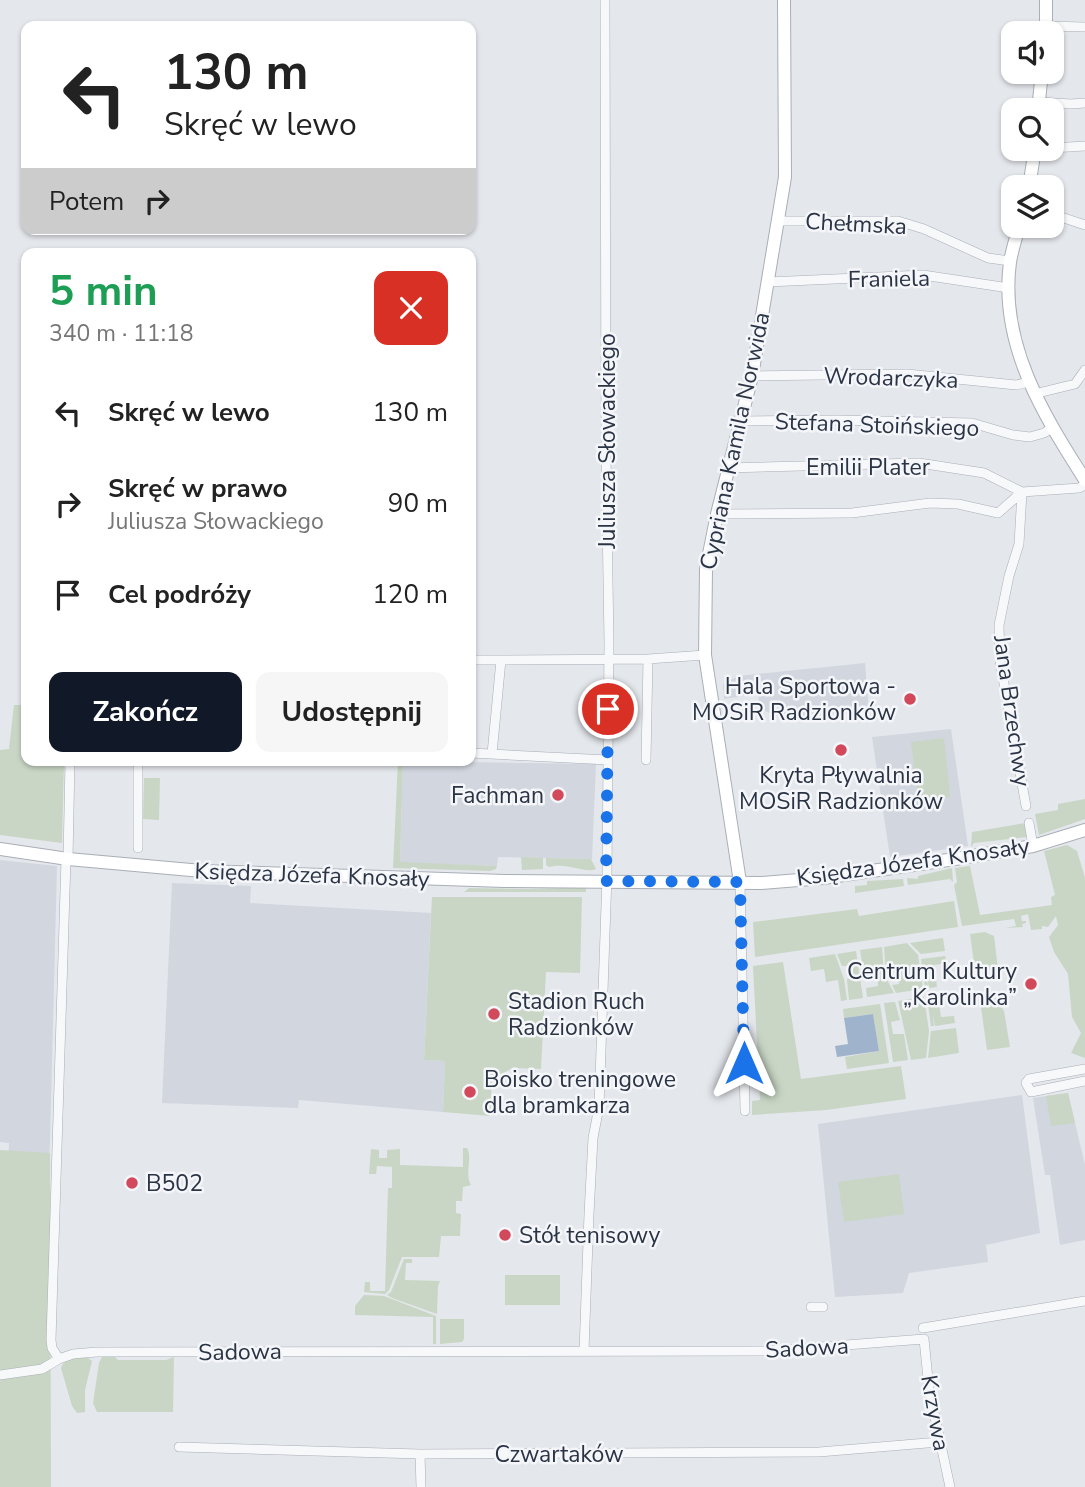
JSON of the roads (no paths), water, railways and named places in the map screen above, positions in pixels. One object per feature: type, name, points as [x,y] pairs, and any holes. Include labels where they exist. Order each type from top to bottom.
[{"type":"street","name":"Juliusza Słowackiego","points":[[605,0],[608,659],[606,881]]},
{"type":"street","name":"Cypriana Kamila Norwida","points":[[740,882],[705,655],[706,569],[752,376],[785,177],[784,0]]},
{"type":"street","points":[[1046,0],[1046,21]]},
{"type":"street","points":[[1064,29],[1085,27]]},
{"type":"street","points":[[1064,104],[1085,103]]},
{"type":"street","points":[[1064,147],[1085,146]]},
{"type":"street","points":[[1064,218],[1085,225]]},
{"type":"street","name":"Chełmska","points":[[778,221],[898,221],[925,229],[988,258],[1010,261]]},
{"type":"street","points":[[717,514],[852,513],[930,503],[958,504],[998,513],[1022,492],[1079,488],[1085,483],[1031,388],[1013,333],[1009,288],[1010,261],[1016,238]]},
{"type":"street","name":"Franiela","points":[[768,282],[923,275],[1009,288]]},
{"type":"street","points":[[1080,385],[1085,370]]},
{"type":"street","name":"Wrodarczyka","points":[[752,376],[906,374],[1031,388],[1080,385]]},
{"type":"street","name":"Stefana Stoińskiego","points":[[740,421],[972,423],[1030,437],[1052,428]]},
{"type":"street","name":"Emilii Plater","points":[[728,468],[919,463],[984,473],[1022,492]]},
{"type":"street","name":"Jana Brzechwy","points":[[1022,492],[1019,544],[999,625],[1000,661],[1026,806]]},
{"type":"street","points":[[476,660],[648,659],[705,655]]},
{"type":"street","points":[[646,760],[648,659]]},
{"type":"street","points":[[492,754],[501,660]]},
{"type":"street","points":[[476,753],[608,760]]},
{"type":"street","points":[[59,1359],[52,1348],[51,1340],[70,766]]},
{"type":"street","points":[[138,766],[138,848]]},
{"type":"street","points":[[1028,823],[1033,846]]},
{"type":"street","name":"Księdza Józefa Knosały","points":[[0,851],[247,873],[505,881],[740,882],[823,878],[1033,846],[1084,835]]},
{"type":"street","points":[[584,1351],[593,1138],[599,1107],[606,881]]},
{"type":"street","points":[[740,882],[745,1111]]},
{"type":"street","points":[[1085,1069],[1029,1079],[1026,1083],[1031,1091],[1085,1081]]},
{"type":"street","name":"Sadowa","points":[[3,1373],[42,1369],[73,1354],[97,1352],[768,1351],[924,1334],[1085,1301]]},
{"type":"street","points":[[811,1307],[823,1307]]},
{"type":"street","name":"Krzywa","points":[[924,1334],[929,1389],[950,1487]]},
{"type":"street","name":"Czwartaków","points":[[179,1447],[420,1454],[819,1452],[939,1442]]},
{"type":"street","points":[[420,1454],[421,1487]]},
{"type":"water","points":[[873,1014],[879,1051],[837,1057],[835,1046],[848,1044],[844,1018]]},
{"type":"place","name":"Hala Sportowa - MOSiR Radzionków","points":[[910,699]]},
{"type":"place","name":"Kryta Pływalnia MOSiR Radzionków","points":[[841,750]]},
{"type":"place","name":"Fachman","points":[[558,795]]},
{"type":"place","name":"Centrum Kultury „Karolinka”","points":[[1031,984]]},
{"type":"place","name":"Stadion Ruch Radzionków","points":[[494,1014]]},
{"type":"place","name":"Boisko treningowe dla bramkarza","points":[[470,1092]]},
{"type":"place","name":"B502","points":[[132,1183]]},
{"type":"place","name":"Stół tenisowy","points":[[505,1235]]}]
